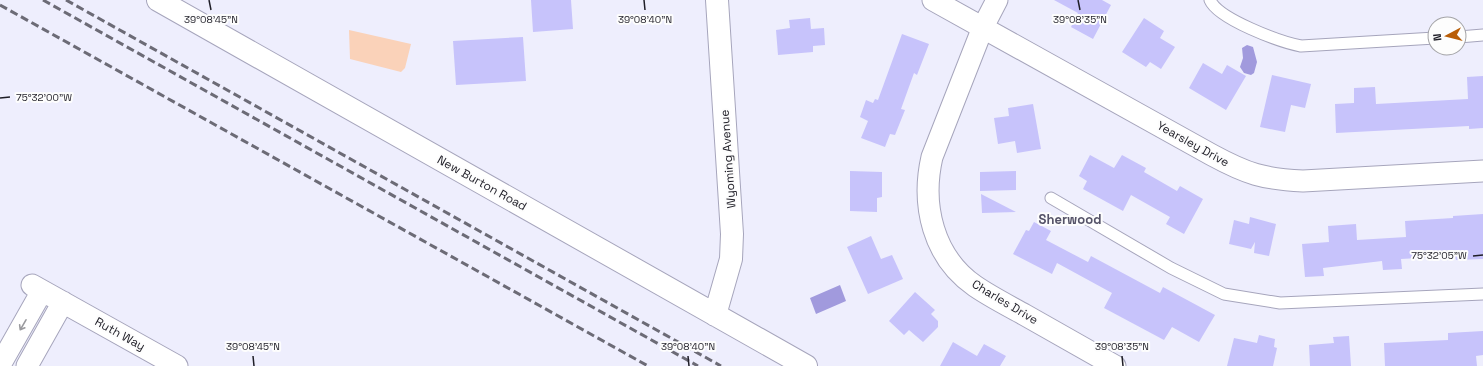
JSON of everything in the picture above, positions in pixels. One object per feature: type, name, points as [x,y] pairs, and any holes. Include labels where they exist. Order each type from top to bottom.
[{"type":"street","name":"New Burton Road","points":[[158,0],[806,366]]},
{"type":"street","name":"Wyoming Avenue","points":[[714,315],[731,259],[732,234],[717,0]]},
{"type":"street","name":"Yearsley Drive","points":[[933,0],[1212,155],[1252,175],[1303,181],[1483,172]]},
{"type":"street","name":"Charles Drive","points":[[997,0],[983,27],[932,157],[928,176],[927,197],[932,224],[940,248],[953,267],[975,286],[1115,366]]},
{"type":"street","name":"Ruth Way","points":[[0,365],[37,288],[177,366]]},
{"type":"street","points":[[27,366],[62,302]]},
{"type":"lane","points":[[1210,0],[1213,7],[1222,15],[1286,43],[1301,46],[1427,38]]},
{"type":"lane","points":[[1467,36],[1483,35]]},
{"type":"lane","points":[[1051,198],[1171,268],[1224,294],[1280,303],[1483,294]]},
{"type":"shaded area","points":[[349,30],[411,44],[405,68],[401,72],[350,59]]},
{"type":"shaded area","points":[[1247,45],[1253,47],[1257,62],[1254,73],[1251,75],[1244,73],[1240,67],[1243,58],[1242,48]]},
{"type":"shaded area","points":[[840,285],[846,301],[816,314],[810,298]]},
{"type":"building","points":[[531,0],[571,0],[573,29],[533,32]]},
{"type":"building","points":[[1054,0],[1102,0],[1111,5],[1093,39],[1071,27],[1078,13]]},
{"type":"building","points":[[810,18],[811,29],[824,28],[825,45],[813,46],[813,52],[778,55],[776,30],[790,28],[789,20]]},
{"type":"building","points":[[1144,18],[1164,31],[1160,38],[1175,47],[1161,69],[1150,62],[1146,67],[1122,52]]},
{"type":"building","points":[[902,34],[929,44],[917,75],[914,73],[901,109],[905,110],[895,135],[890,134],[885,147],[861,138],[868,121],[860,117],[866,100],[873,103],[875,99],[878,100]]},
{"type":"building","points":[[523,37],[526,81],[456,85],[453,41]]},
{"type":"building","points":[[1203,63],[1222,74],[1227,65],[1246,76],[1226,110],[1189,88]]},
{"type":"building","points":[[1272,75],[1311,84],[1305,108],[1291,105],[1285,132],[1260,127]]},
{"type":"building","points":[[1483,76],[1483,128],[1469,129],[1469,126],[1336,133],[1335,104],[1354,103],[1354,88],[1375,87],[1376,104],[1468,99],[1467,77]]},
{"type":"building","points":[[1033,104],[1041,149],[1017,153],[1015,141],[998,144],[994,118],[1009,116],[1008,108]]},
{"type":"building","points":[[1090,155],[1114,168],[1122,155],[1146,168],[1144,172],[1177,191],[1180,186],[1203,199],[1184,234],[1166,224],[1170,217],[1131,195],[1123,211],[1083,189],[1087,181],[1079,176]]},
{"type":"building","points":[[850,171],[882,172],[882,197],[877,198],[877,212],[850,211]]},
{"type":"building","points":[[1016,171],[1016,190],[980,191],[980,172]]},
{"type":"building","points":[[981,194],[1016,212],[982,213]]},
{"type":"building","points":[[1483,214],[1483,259],[1456,260],[1455,256],[1401,259],[1402,269],[1383,270],[1382,261],[1323,268],[1324,276],[1305,277],[1302,244],[1329,242],[1328,226],[1356,224],[1357,240],[1406,237],[1405,221],[1453,218],[1453,216]]},
{"type":"building","points":[[1250,217],[1276,224],[1269,256],[1254,253],[1255,242],[1251,249],[1229,244],[1234,220],[1249,224]]},
{"type":"building","points":[[1034,222],[1051,231],[1046,240],[1088,262],[1091,256],[1160,293],[1163,287],[1215,315],[1199,342],[1172,327],[1164,340],[1104,308],[1112,293],[1057,263],[1052,274],[1013,254],[1026,230],[1029,231]]},
{"type":"building","points":[[871,236],[881,259],[892,255],[903,279],[868,294],[847,247]]},
{"type":"building","points":[[915,292],[935,310],[931,314],[938,321],[938,327],[923,342],[909,330],[904,335],[889,321]]},
{"type":"building","points":[[1483,331],[1483,355],[1476,356],[1477,366],[1385,366],[1384,343],[1448,340],[1448,333]]},
{"type":"building","points":[[1259,335],[1275,339],[1274,347],[1277,348],[1273,366],[1227,366],[1234,338],[1257,343]]},
{"type":"building","points":[[1349,336],[1351,366],[1310,366],[1309,345],[1334,343],[1333,337]]},
{"type":"building","points":[[953,342],[977,356],[984,344],[1006,356],[1000,366],[940,366]]},
{"type":"railway","points":[[43,0],[698,366]]},
{"type":"railway","points":[[66,0],[721,366]]},
{"type":"railway","points":[[0,5],[648,366]]},
{"type":"district","name":"Sherwood","points":[[1070,219]]}]
